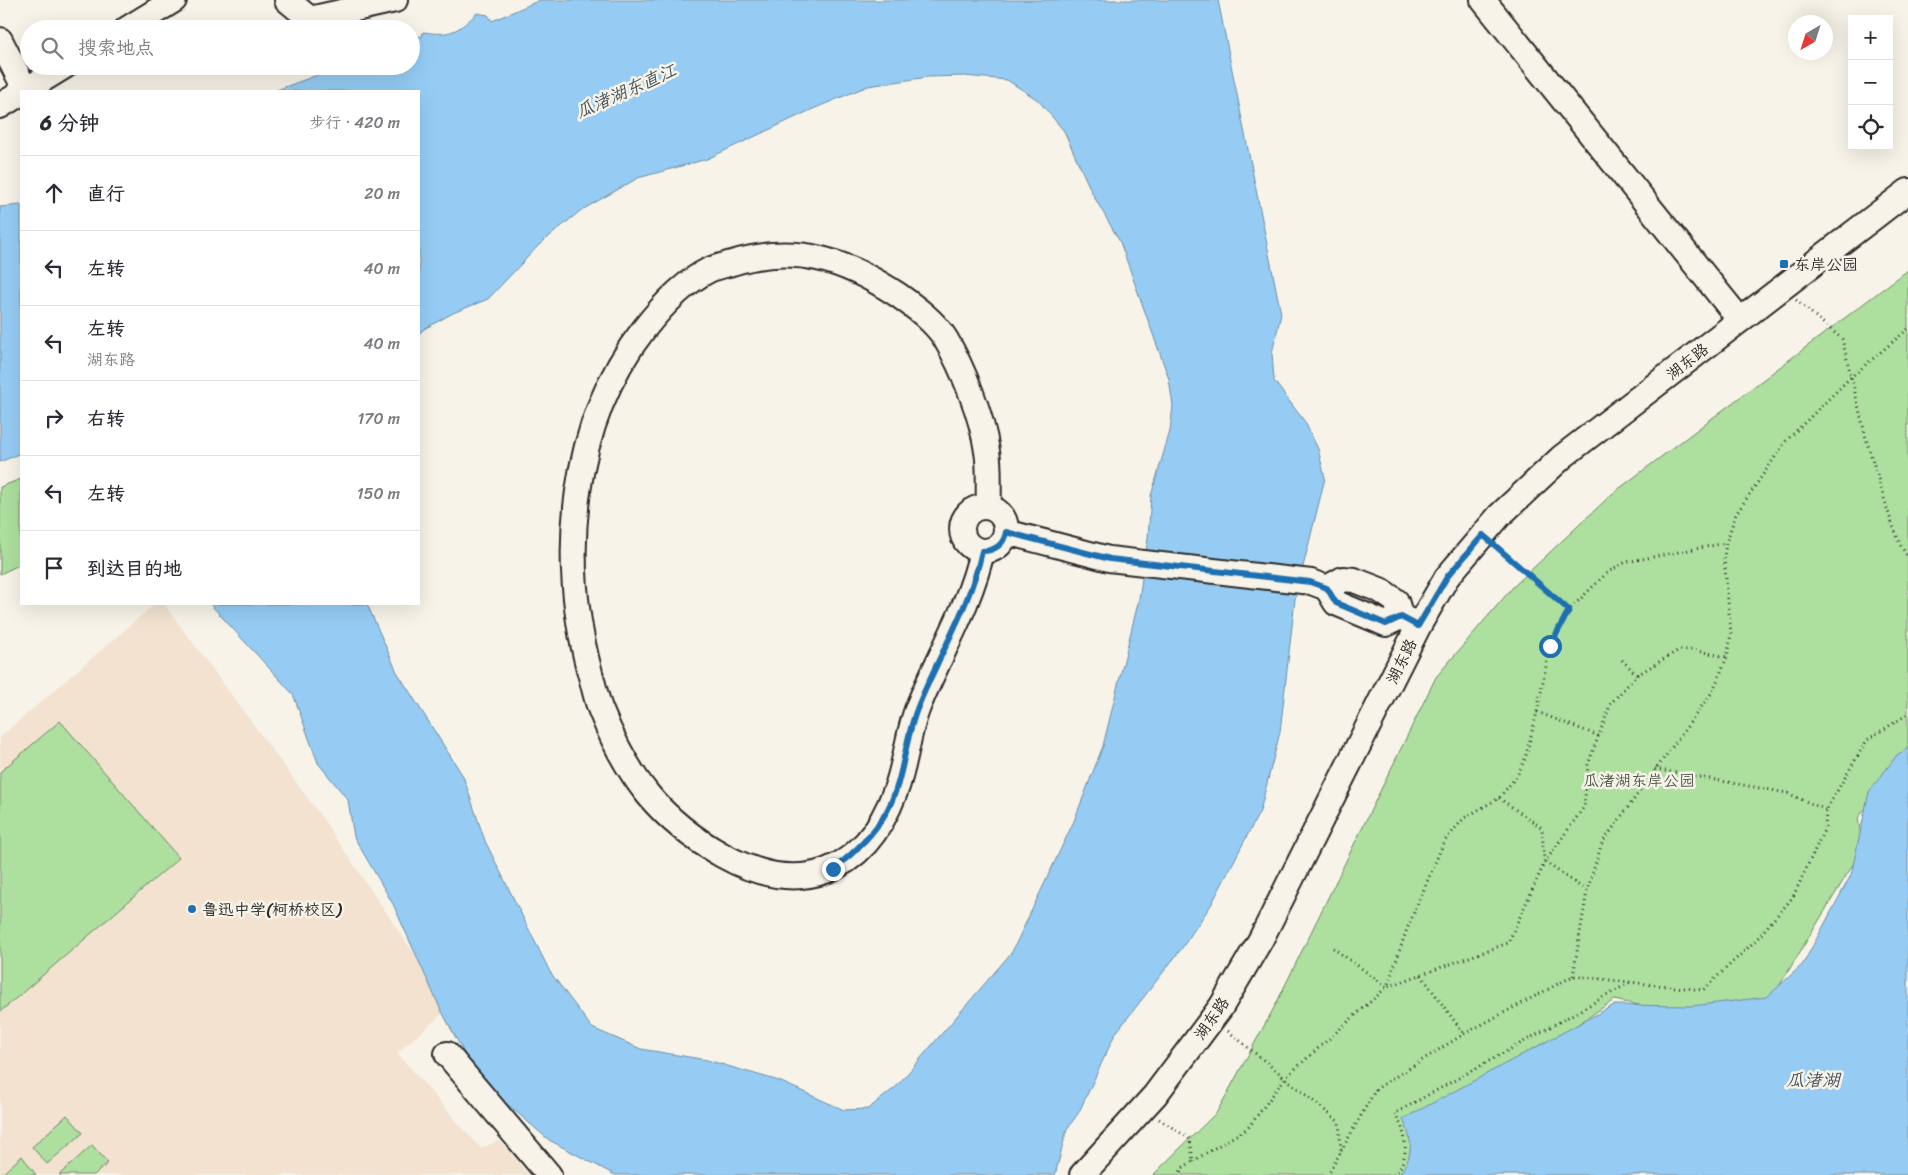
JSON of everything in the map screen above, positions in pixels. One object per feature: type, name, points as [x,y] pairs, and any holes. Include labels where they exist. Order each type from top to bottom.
[{"type":"street","points":[[142,20],[174,0]]},
{"type":"street","points":[[286,0],[310,19],[395,0]]},
{"type":"street","points":[[1483,0],[1744,317]]},
{"type":"street","points":[[1502,0],[1744,317]]},
{"type":"street","points":[[0,40],[24,90]]},
{"type":"street","points":[[26,90],[50,75]]},
{"type":"street","points":[[0,106],[20,94]]},
{"type":"street","name":"湖东路","points":[[1082,1175],[1155,1095],[1212,1019],[1262,939],[1410,621],[1499,516],[1562,458],[1908,191]]},
{"type":"street","points":[[982,551],[969,594],[916,711],[896,790],[874,831],[849,858],[833,869],[815,875],[796,878],[763,872],[733,861],[699,842],[673,822],[645,794],[600,709],[581,640],[573,566],[580,471],[597,415],[624,355],[665,302],[709,270],[757,255],[797,254],[842,264],[870,276],[914,306],[943,335],[969,386],[987,449],[989,507]]},
{"type":"street","points":[[989,507],[1002,515],[1005,521],[1006,532],[1002,543],[996,548],[982,551],[969,545],[964,539],[962,525],[968,513],[974,508],[989,507]]},
{"type":"street","points":[[1006,532],[1110,559],[1319,585],[1336,603],[1386,624],[1410,621]]},
{"type":"street","points":[[447,1054],[549,1175]]},
{"type":"path","points":[[1782,288],[1842,339],[1850,378],[1891,521],[1901,546],[1908,557]]},
{"type":"path","points":[[1573,976],[1587,891],[1602,844],[1655,769],[1714,691],[1727,657],[1731,634],[1724,558],[1726,543],[1736,514],[1786,441],[1850,378],[1908,329]]},
{"type":"path","points":[[1483,535],[1569,610]]},
{"type":"path","points":[[1387,987],[1407,929],[1444,842],[1464,818],[1499,798],[1518,776],[1525,759],[1537,712],[1550,646],[1569,610],[1608,572],[1626,562],[1726,543]]},
{"type":"path","points":[[1179,1175],[1182,1168],[1248,1128],[1286,1077],[1387,987],[1508,943],[1544,862],[1584,808],[1588,764],[1611,703],[1637,675],[1680,650],[1693,650],[1727,657]]},
{"type":"path","points":[[1622,660],[1637,675]]},
{"type":"path","points":[[1537,712],[1598,736]]},
{"type":"path","points":[[1328,1175],[1376,1089],[1464,1034],[1573,976],[1703,990],[1755,941],[1793,897],[1825,828],[1826,810],[1867,740],[1908,714]]},
{"type":"path","points":[[1655,769],[1787,793],[1826,810]]},
{"type":"path","points":[[1499,798],[1542,828],[1544,862]]},
{"type":"path","points":[[1544,862],[1587,891]]},
{"type":"path","points":[[1333,948],[1387,987]]},
{"type":"path","points":[[1421,974],[1464,1034]]},
{"type":"path","points":[[1394,1175],[1404,1161],[1405,1150],[1399,1121],[1394,1114],[1630,983]]},
{"type":"path","points":[[1212,1019],[1286,1077],[1339,1122],[1341,1151]]},
{"type":"path","points":[[1143,1109],[1190,1139],[1193,1161]]},
{"type":"shaded area","name":"鲁迅中学(柯桥校区)","points":[[154,605],[165,605],[318,812],[450,1007],[397,1053],[481,1149],[499,1140],[529,1175],[0,1175],[0,737]]},
{"type":"green space","name":"瓜渚湖东岸公园","points":[[1908,270],[1908,762],[1895,771],[1858,818],[1863,848],[1764,1011],[1731,1024],[1614,1000],[1416,1134],[1420,1175],[1153,1175],[1217,1112],[1275,1006],[1436,677],[1513,587],[1612,494]]},
{"type":"green space","points":[[20,479],[20,564],[0,574],[0,487]]},
{"type":"green space","points":[[60,721],[179,858],[0,1012],[0,772]]},
{"type":"green space","points":[[67,1115],[83,1133],[47,1164],[32,1147]]},
{"type":"green space","points":[[92,1145],[108,1163],[94,1175],[59,1175]]},
{"type":"green space","points":[[22,1156],[36,1175],[1,1175]]},
{"type":"water","name":"瓜渚湖东直江","points":[[540,0],[1218,0],[1281,314],[1272,353],[1274,381],[1305,422],[1318,449],[1325,478],[1295,599],[1280,732],[1260,811],[1211,905],[1182,948],[1115,1034],[1079,1112],[1067,1129],[1055,1175],[615,1175],[549,1140],[500,1098],[471,1066],[440,1008],[393,904],[354,837],[348,800],[318,763],[293,694],[211,605],[367,605],[397,672],[463,776],[485,841],[550,972],[592,1028],[641,1049],[707,1060],[779,1081],[844,1110],[868,1109],[896,1087],[1012,952],[1074,821],[1103,746],[1139,599],[1148,538],[1151,496],[1170,431],[1173,406],[1169,379],[1120,242],[1092,193],[1064,131],[1038,100],[1007,80],[964,76],[928,77],[868,86],[813,109],[707,159],[638,178],[580,211],[539,245],[488,299],[453,313],[420,333],[420,90],[277,90],[317,75],[420,75],[420,36],[422,37],[423,32],[447,33],[453,31],[464,25],[477,13],[488,15],[492,21]]},
{"type":"water","points":[[20,205],[20,453],[0,462],[0,207]]},
{"type":"water","name":"瓜渚湖","points":[[1908,748],[1908,1175],[1399,1175],[1407,1161],[1410,1148],[1409,1134],[1403,1119],[1614,1005],[1692,1006],[1767,997],[1803,964],[1851,875],[1869,792],[1897,755]]},
{"type":"place","name":"东岸公园","points":[[1784,264]]},
{"type":"place","name":"鲁迅中学(柯桥校区)","points":[[192,909]]},
{"type":"route","points":[[833,869],[856,852],[874,831],[887,810],[896,790],[916,711],[969,594],[978,570],[982,551],[996,548],[1002,543],[1006,532],[1110,559],[1310,582],[1327,588],[1336,603],[1386,624],[1401,617],[1418,626],[1447,577],[1483,535],[1569,610],[1550,646]]}]
